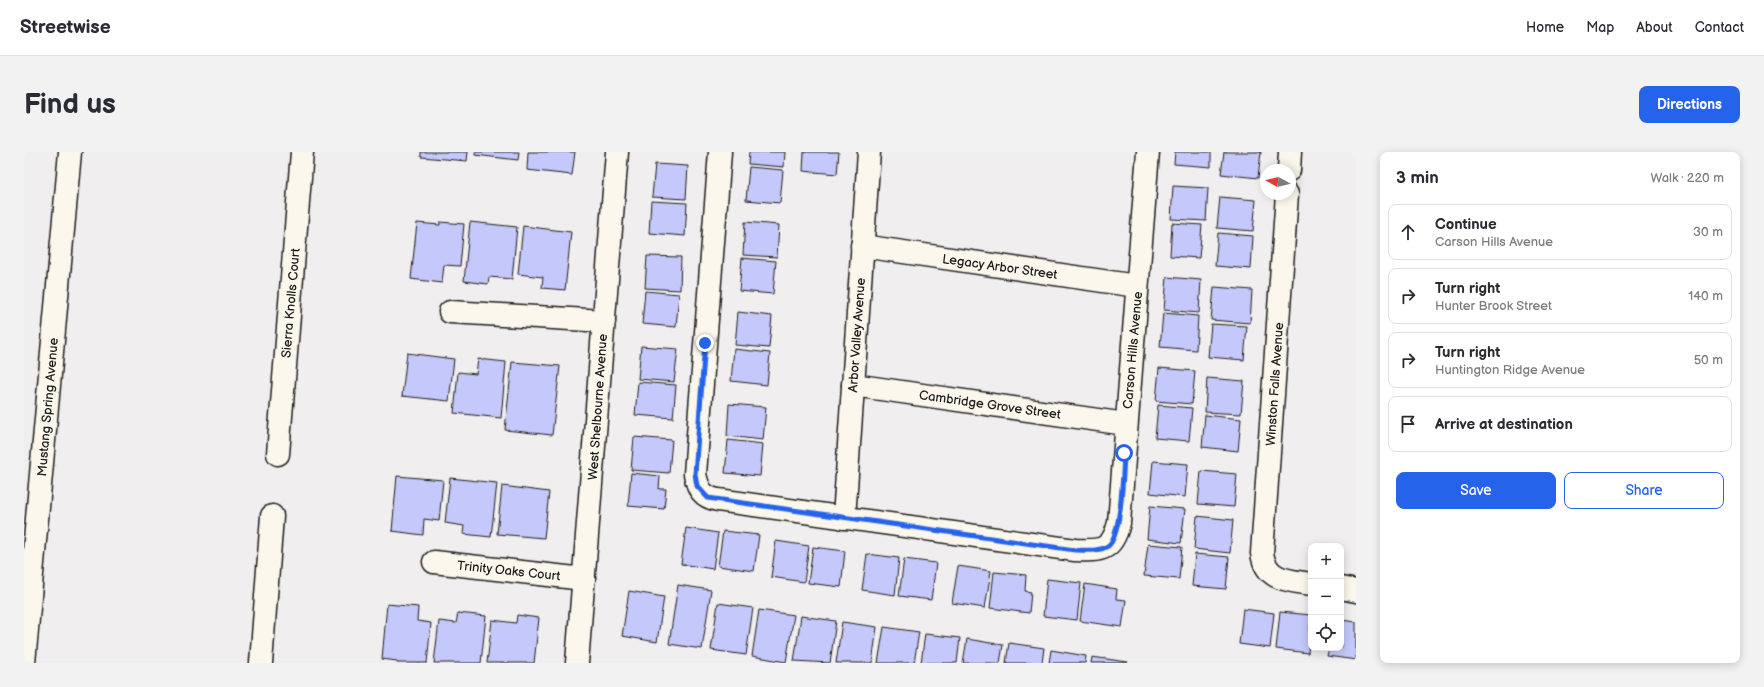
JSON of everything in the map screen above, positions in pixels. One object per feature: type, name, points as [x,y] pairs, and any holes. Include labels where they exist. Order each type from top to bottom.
[{"type":"street","name":"Mustang Spring Avenue","points":[[24,663],[70,152]]},
{"type":"street","name":"Sierra Knolls Court","points":[[278,454],[302,152]]},
{"type":"street","name":"West Shelbourne Avenue","points":[[577,663],[617,152]]},
{"type":"street","points":[[720,152],[695,474],[697,486],[708,498],[844,518]]},
{"type":"street","name":"Arbor Valley Avenue","points":[[844,518],[869,152]]},
{"type":"street","name":"Carson Hills Avenue","points":[[844,518],[1075,550],[1099,550],[1109,546],[1115,537],[1118,523],[1148,152]]},
{"type":"street","points":[[1289,164],[1290,152]]},
{"type":"street","name":"Winston Falls Avenue","points":[[1287,200],[1262,538],[1263,563],[1269,572],[1289,581],[1308,584]]},
{"type":"street","name":"Legacy Arbor Street","points":[[862,246],[1137,286]]},
{"type":"street","points":[[450,312],[604,321]]},
{"type":"street","name":"Cambridge Grove Street","points":[[853,385],[1126,424]]},
{"type":"street","points":[[261,663],[272,516]]},
{"type":"street","name":"Trinity Oaks Court","points":[[434,562],[584,579]]},
{"type":"street","points":[[1344,589],[1356,591]]},
{"type":"building","points":[[421,152],[468,152],[467,161],[421,157]]},
{"type":"building","points":[[475,152],[519,152],[518,160],[475,155]]},
{"type":"building","points":[[528,152],[575,152],[572,175],[527,170]]},
{"type":"building","points":[[749,152],[785,152],[784,167],[748,164]]},
{"type":"building","points":[[804,152],[839,152],[837,174],[803,171]]},
{"type":"building","points":[[1175,152],[1211,152],[1211,167],[1174,164]]},
{"type":"building","points":[[1224,152],[1261,152],[1258,178],[1221,174]]},
{"type":"building","points":[[655,164],[688,166],[686,199],[652,197]]},
{"type":"building","points":[[749,167],[783,170],[780,203],[746,200]]},
{"type":"building","points":[[1173,186],[1208,188],[1206,221],[1171,219]]},
{"type":"building","points":[[1220,197],[1256,200],[1253,231],[1217,228]]},
{"type":"building","points":[[651,201],[687,203],[685,236],[649,233]]},
{"type":"building","points":[[440,222],[464,224],[460,266],[444,265],[442,283],[411,279],[417,223],[440,225]]},
{"type":"building","points":[[470,222],[517,227],[512,279],[489,277],[488,284],[464,281]]},
{"type":"building","points":[[745,222],[779,225],[777,257],[743,255]]},
{"type":"building","points":[[1172,223],[1202,225],[1199,258],[1170,256]]},
{"type":"building","points":[[523,226],[571,232],[565,290],[542,288],[543,277],[518,274]]},
{"type":"building","points":[[1218,233],[1253,236],[1251,269],[1215,266]]},
{"type":"building","points":[[647,256],[681,257],[680,290],[645,288]]},
{"type":"building","points":[[742,258],[776,261],[773,294],[739,291]]},
{"type":"building","points":[[1167,277],[1201,280],[1199,313],[1164,310]]},
{"type":"building","points":[[1214,287],[1252,290],[1250,323],[1211,320]]},
{"type":"building","points":[[645,291],[679,294],[676,327],[642,324]]},
{"type":"building","points":[[738,312],[772,316],[769,348],[735,345]]},
{"type":"building","points":[[1163,313],[1198,316],[1196,350],[1160,347]]},
{"type":"building","points":[[1211,324],[1247,326],[1244,360],[1208,357]]},
{"type":"building","points":[[641,346],[678,349],[674,382],[638,379]]},
{"type":"building","points":[[734,349],[770,353],[767,385],[731,381]]},
{"type":"building","points":[[407,353],[454,359],[449,401],[402,396]]},
{"type":"building","points":[[478,359],[506,362],[501,418],[454,413],[458,372],[476,374]]},
{"type":"building","points":[[512,362],[560,366],[552,435],[505,430]]},
{"type":"building","points":[[1159,368],[1195,371],[1192,404],[1156,401]]},
{"type":"building","points":[[1207,378],[1244,381],[1241,414],[1205,412]]},
{"type":"building","points":[[638,382],[676,385],[673,418],[635,415]]},
{"type":"building","points":[[729,404],[766,407],[763,440],[727,436]]},
{"type":"building","points":[[1158,405],[1192,408],[1189,441],[1155,438]]},
{"type":"building","points":[[1205,415],[1241,419],[1238,451],[1202,447]]},
{"type":"building","points":[[634,437],[672,440],[669,473],[631,470]]},
{"type":"building","points":[[728,440],[763,444],[760,476],[725,473]]},
{"type":"building","points":[[1153,461],[1188,464],[1185,497],[1150,493]]},
{"type":"building","points":[[1201,471],[1237,474],[1234,507],[1198,504]]},
{"type":"building","points":[[631,473],[660,476],[659,489],[666,489],[664,509],[628,506]]},
{"type":"building","points":[[397,476],[443,480],[439,521],[424,519],[423,535],[392,531]]},
{"type":"building","points":[[450,478],[497,483],[491,537],[463,534],[464,526],[445,523]]},
{"type":"building","points":[[502,486],[549,492],[544,538],[497,534]]},
{"type":"building","points":[[1150,506],[1185,509],[1181,543],[1147,539]]},
{"type":"building","points":[[1197,516],[1233,520],[1230,553],[1194,549]]},
{"type":"building","points":[[686,528],[718,533],[713,569],[681,564]]},
{"type":"building","points":[[723,531],[759,535],[754,571],[718,566]]},
{"type":"building","points":[[776,541],[809,546],[804,582],[771,577]]},
{"type":"building","points":[[1148,544],[1182,547],[1179,579],[1144,576]]},
{"type":"building","points":[[813,547],[845,551],[841,587],[808,583]]},
{"type":"building","points":[[867,554],[899,558],[895,595],[862,590]]},
{"type":"building","points":[[1195,554],[1229,557],[1226,589],[1192,586]]},
{"type":"building","points":[[904,559],[936,563],[931,600],[899,596]]},
{"type":"building","points":[[958,566],[991,571],[985,608],[952,603]]},
{"type":"building","points":[[994,572],[1026,575],[1025,591],[1031,592],[1029,613],[990,608]]},
{"type":"building","points":[[1047,579],[1081,583],[1077,620],[1043,616]]},
{"type":"building","points":[[1085,584],[1117,589],[1116,599],[1126,600],[1122,627],[1080,621]]},
{"type":"building","points":[[678,585],[711,590],[702,649],[669,644]]},
{"type":"building","points":[[629,591],[664,597],[657,642],[622,636]]},
{"type":"building","points":[[718,603],[753,608],[746,655],[711,650]]},
{"type":"building","points":[[387,604],[418,607],[417,621],[431,623],[427,663],[397,663],[397,661],[382,659]]},
{"type":"building","points":[[1243,609],[1274,613],[1270,648],[1239,644]]},
{"type":"building","points":[[759,610],[794,615],[786,662],[752,656]]},
{"type":"building","points":[[1280,612],[1308,615],[1308,653],[1276,649]]},
{"type":"building","points":[[458,613],[486,616],[481,663],[434,663],[439,621],[456,623]]},
{"type":"building","points":[[517,615],[539,618],[534,663],[487,663],[492,620],[516,623]]},
{"type":"building","points":[[801,616],[836,621],[830,663],[794,661]]},
{"type":"building","points":[[1344,620],[1356,622],[1356,660],[1327,656],[1328,651],[1344,651]]},
{"type":"building","points":[[842,622],[877,627],[872,663],[836,663]]},
{"type":"building","points":[[884,627],[919,632],[914,663],[878,663]]},
{"type":"building","points":[[925,634],[960,638],[957,663],[921,663]]},
{"type":"building","points":[[967,639],[1003,645],[1000,663],[963,663]]},
{"type":"building","points":[[1009,643],[1044,648],[1042,663],[1006,663]]},
{"type":"building","points":[[1051,650],[1086,656],[1085,663],[1049,663]]},
{"type":"building","points":[[1092,657],[1128,662],[1091,663]]},
{"type":"route","points":[[705,343],[695,474],[697,486],[708,498],[1075,550],[1099,550],[1109,546],[1115,537],[1118,523],[1124,453]]}]
